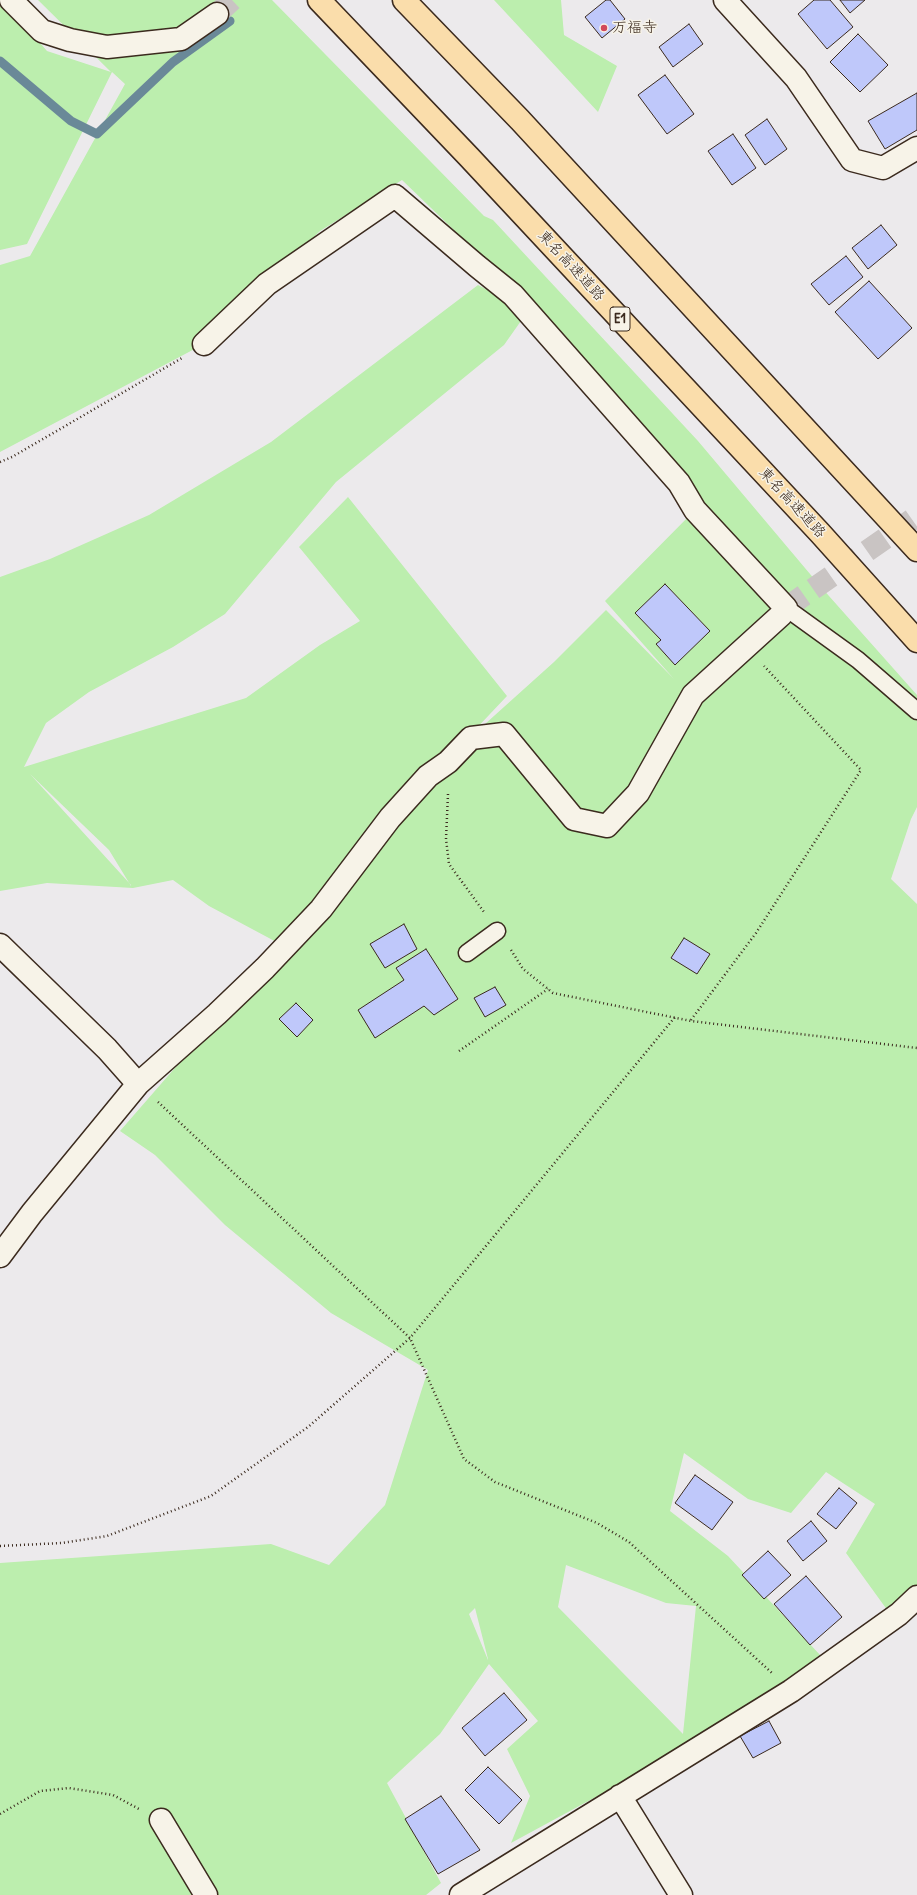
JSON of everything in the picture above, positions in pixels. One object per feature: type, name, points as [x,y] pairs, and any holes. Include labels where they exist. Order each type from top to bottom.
[{"type":"highway","name":"東名高速道路","points":[[319,0],[469,157],[820,533],[917,641]]},
{"type":"highway","points":[[404,0],[520,120],[917,550]]},
{"type":"street","points":[[11,0],[42,31],[70,40],[107,47],[181,39],[217,14]]},
{"type":"street","points":[[725,0],[796,78],[852,160],[883,168],[917,148]]},
{"type":"street","points":[[0,1256],[32,1213],[138,1084],[217,1014],[265,968],[321,909],[395,813],[428,776],[448,762],[471,738],[504,734],[574,818],[608,826],[638,793],[692,695],[781,615],[786,608],[695,510],[679,483],[513,295],[476,266],[395,196],[267,284],[204,344]]},
{"type":"street","points":[[0,945],[107,1049],[138,1084]]},
{"type":"street","points":[[462,1895],[791,1691],[899,1614],[917,1597]]},
{"type":"street","points":[[620,1796],[681,1895]]},
{"type":"street","points":[[160,1820],[206,1895]]},
{"type":"lane","points":[[786,608],[858,660],[917,711]]},
{"type":"lane","points":[[467,953],[497,930]]},
{"type":"path","points":[[0,462],[12,457],[204,344]]},
{"type":"path","points":[[691,1021],[756,933],[861,770],[746,647]]},
{"type":"path","points":[[448,762],[446,839],[449,864],[497,930],[523,969],[553,993],[691,1021],[917,1048]]},
{"type":"path","points":[[459,1051],[548,989]]},
{"type":"path","points":[[0,1546],[62,1543],[107,1536],[211,1496],[308,1427],[410,1338],[674,1018]]},
{"type":"path","points":[[138,1084],[410,1338],[464,1459],[495,1482],[597,1523],[629,1542],[791,1691]]},
{"type":"path","points":[[0,1814],[40,1791],[69,1788],[113,1795],[160,1820]]},
{"type":"green space","points":[[0,0],[3,0],[47,51],[111,72],[38,0],[272,0],[484,216],[493,220],[698,441],[821,587],[917,695],[917,807],[911,819],[891,879],[917,904],[917,1606],[893,1618],[846,1553],[875,1504],[826,1472],[791,1513],[748,1499],[684,1453],[670,1511],[728,1556],[821,1656],[791,1691],[511,1843],[530,1796],[507,1749],[538,1721],[489,1664],[440,1734],[387,1783],[441,1883],[426,1895],[0,1895],[0,1563],[271,1544],[329,1565],[385,1505],[428,1370],[331,1313],[225,1225],[155,1155],[120,1131],[282,945],[209,906],[173,880],[133,888],[47,883],[0,891],[0,577],[50,559],[149,515],[271,442],[478,285],[528,311],[504,345],[336,482],[225,614],[173,647],[89,692],[46,723],[24,767],[246,698],[320,645],[360,621],[299,547],[348,497],[507,696],[455,751],[554,662],[606,610],[674,679],[605,601],[695,510],[543,316],[402,180],[320,231],[204,344],[0,452],[0,265],[30,256],[125,84],[112,72],[27,244],[0,250]],"holes":[[[30,774],[109,850],[129,883]],[[566,1565],[666,1603],[696,1606],[683,1734],[558,1607]],[[475,1608],[488,1660],[469,1614]]]},
{"type":"green space","points":[[494,0],[561,0],[564,35],[617,66],[598,112]]},
{"type":"building","name":"万福寺","points":[[606,0],[610,0],[625,19],[602,38],[585,17]]},
{"type":"building","points":[[814,0],[830,0],[853,27],[827,49],[798,14]]},
{"type":"building","points":[[840,0],[865,0],[850,13]]},
{"type":"building","points":[[689,24],[703,44],[673,67],[659,47]]},
{"type":"building","points":[[858,34],[888,65],[860,92],[830,62]]},
{"type":"building","points":[[665,75],[694,114],[667,134],[638,95]]},
{"type":"building","points":[[917,93],[917,130],[885,149],[868,121]]},
{"type":"building","points":[[767,119],[787,149],[765,165],[745,135]]},
{"type":"building","points":[[733,134],[756,168],[732,185],[708,151]]},
{"type":"building","points":[[881,225],[897,245],[868,269],[852,248]]},
{"type":"building","points":[[846,256],[863,277],[829,305],[811,284]]},
{"type":"building","points":[[869,281],[912,328],[878,359],[835,312]]},
{"type":"building","points":[[665,584],[710,631],[675,665],[656,644],[661,640],[635,613]]},
{"type":"building","points":[[404,924],[417,949],[385,968],[370,944]]},
{"type":"building","points":[[684,938],[710,954],[697,974],[671,958]]},
{"type":"building","points":[[426,949],[458,999],[434,1015],[424,1006],[375,1038],[358,1010],[404,980],[396,968]]},
{"type":"building","points":[[495,987],[506,1005],[485,1017],[474,998]]},
{"type":"building","points":[[296,1003],[313,1020],[297,1037],[279,1019]]},
{"type":"building","points":[[695,1475],[733,1502],[712,1530],[675,1503]]},
{"type":"building","points":[[839,1488],[857,1503],[836,1529],[817,1514]]},
{"type":"building","points":[[811,1521],[827,1541],[803,1561],[787,1541]]},
{"type":"building","points":[[768,1551],[791,1575],[764,1599],[742,1575]]},
{"type":"building","points":[[806,1576],[842,1617],[810,1645],[774,1604]]},
{"type":"building","points":[[504,1693],[527,1720],[485,1756],[462,1728]]},
{"type":"building","points":[[769,1721],[781,1743],[753,1758],[740,1736]]},
{"type":"building","points":[[488,1767],[522,1800],[499,1824],[465,1790]]},
{"type":"building","points":[[441,1796],[480,1850],[438,1874],[405,1819]]},
{"type":"waterway","points":[[0,61],[71,121],[97,134],[173,62],[230,21]]},
{"type":"tunnel","points":[[217,14],[232,0]]},
{"type":"tunnel","points":[[786,608],[917,516]]},
{"type":"place","name":"万福寺","points":[[604,28]]}]
